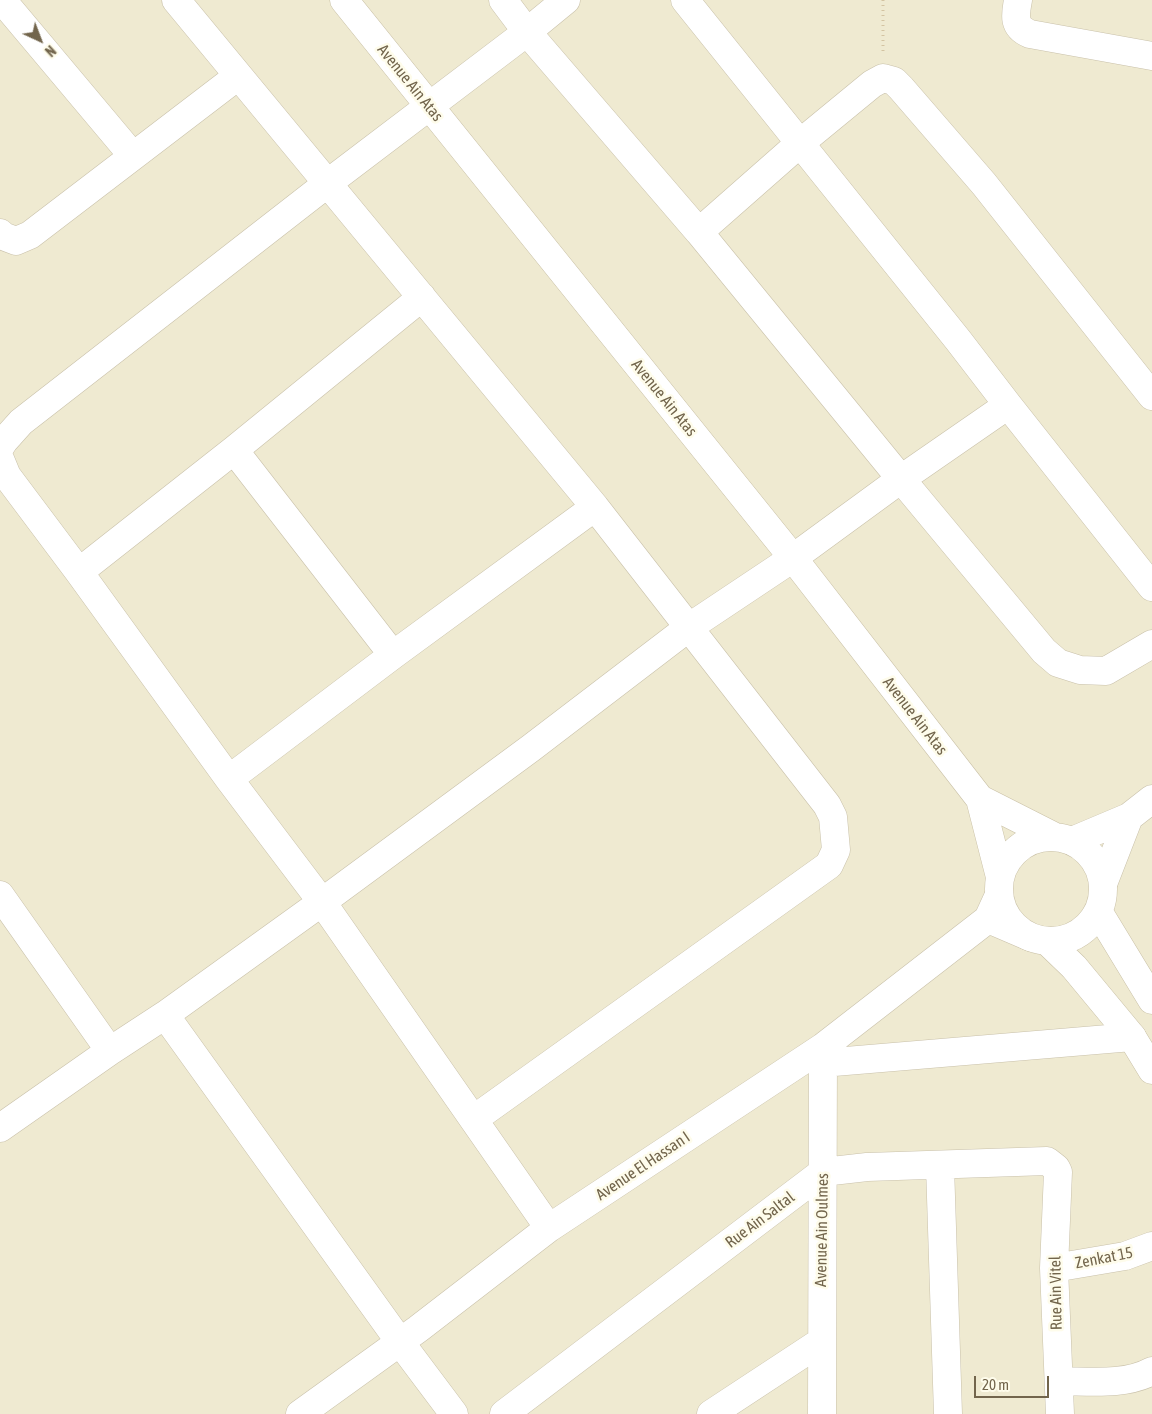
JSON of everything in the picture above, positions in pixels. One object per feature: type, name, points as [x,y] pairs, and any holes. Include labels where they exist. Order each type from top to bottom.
[{"type":"street","points":[[2,0],[134,156]]},
{"type":"street","points":[[176,0],[595,507],[827,805],[833,817],[836,850],[829,865],[474,1119]]},
{"type":"street","name":"Avenue Ain Atas","points":[[344,0],[793,558],[980,799]]},
{"type":"street","points":[[503,0],[527,32],[698,232],[1044,651],[1058,663],[1080,670],[1106,671],[1152,644]]},
{"type":"street","points":[[0,448],[21,422],[566,0]]},
{"type":"street","points":[[685,0],[958,340],[1152,587]]},
{"type":"street","points":[[1018,0],[1015,18],[1017,25],[1024,32],[1152,56]]},
{"type":"street","points":[[0,233],[16,241],[30,235],[238,76]]},
{"type":"street","points":[[698,232],[799,144],[872,84],[883,78],[894,81],[984,184],[1152,396]]},
{"type":"street","points":[[79,572],[234,450],[422,296]]},
{"type":"street","points":[[0,1128],[110,1050],[165,1015],[322,902],[539,742],[688,628],[793,558],[901,479],[1008,405]]},
{"type":"street","points":[[234,450],[392,655]]},
{"type":"street","points":[[0,459],[7,476],[229,779],[322,902],[549,1228]]},
{"type":"street","points":[[229,779],[392,655],[595,507]]},
{"type":"street","points":[[980,799],[1064,839],[1084,848],[1093,858],[1100,870],[1103,884],[1102,902],[1094,918],[1082,931],[1065,939],[1038,939],[988,919],[1006,863],[1014,852],[1026,843],[1040,838],[1064,839],[1130,817],[1152,799]]},
{"type":"street","points":[[980,799],[1004,912],[1015,927],[1038,939],[1074,968],[1132,1037],[1152,1070]]},
{"type":"street","points":[[1103,884],[1130,817]]},
{"type":"street","points":[[0,895],[110,1050]]},
{"type":"street","points":[[1094,918],[1101,916],[1152,1000]]},
{"type":"street","name":"Avenue El Hassan I","points":[[300,1414],[400,1342],[549,1228],[822,1055],[988,919]]},
{"type":"street","points":[[165,1015],[454,1414]]},
{"type":"street","points":[[822,1055],[1132,1037]]},
{"type":"street","name":"Avenue Ain Oulmes","points":[[822,1055],[822,1414]]},
{"type":"street","name":"Rue Ain Vitel","points":[[940,1166],[1048,1161],[1058,1172],[1054,1268],[1060,1414]]},
{"type":"street","points":[[823,1172],[867,1167],[940,1166],[948,1414]]},
{"type":"street","name":"Rue Ain Saltal","points":[[513,1411],[823,1172]]},
{"type":"street","name":"Zenkat 15","points":[[1054,1268],[1124,1256],[1152,1246]]},
{"type":"street","points":[[711,1414],[822,1341]]},
{"type":"street","points":[[1059,1381],[1118,1381],[1145,1376],[1152,1371]]},
{"type":"path","points":[[883,0],[883,78]]},
{"type":"shaded area","points":[[0,0],[1152,0],[1152,1414],[0,1414]]}]
